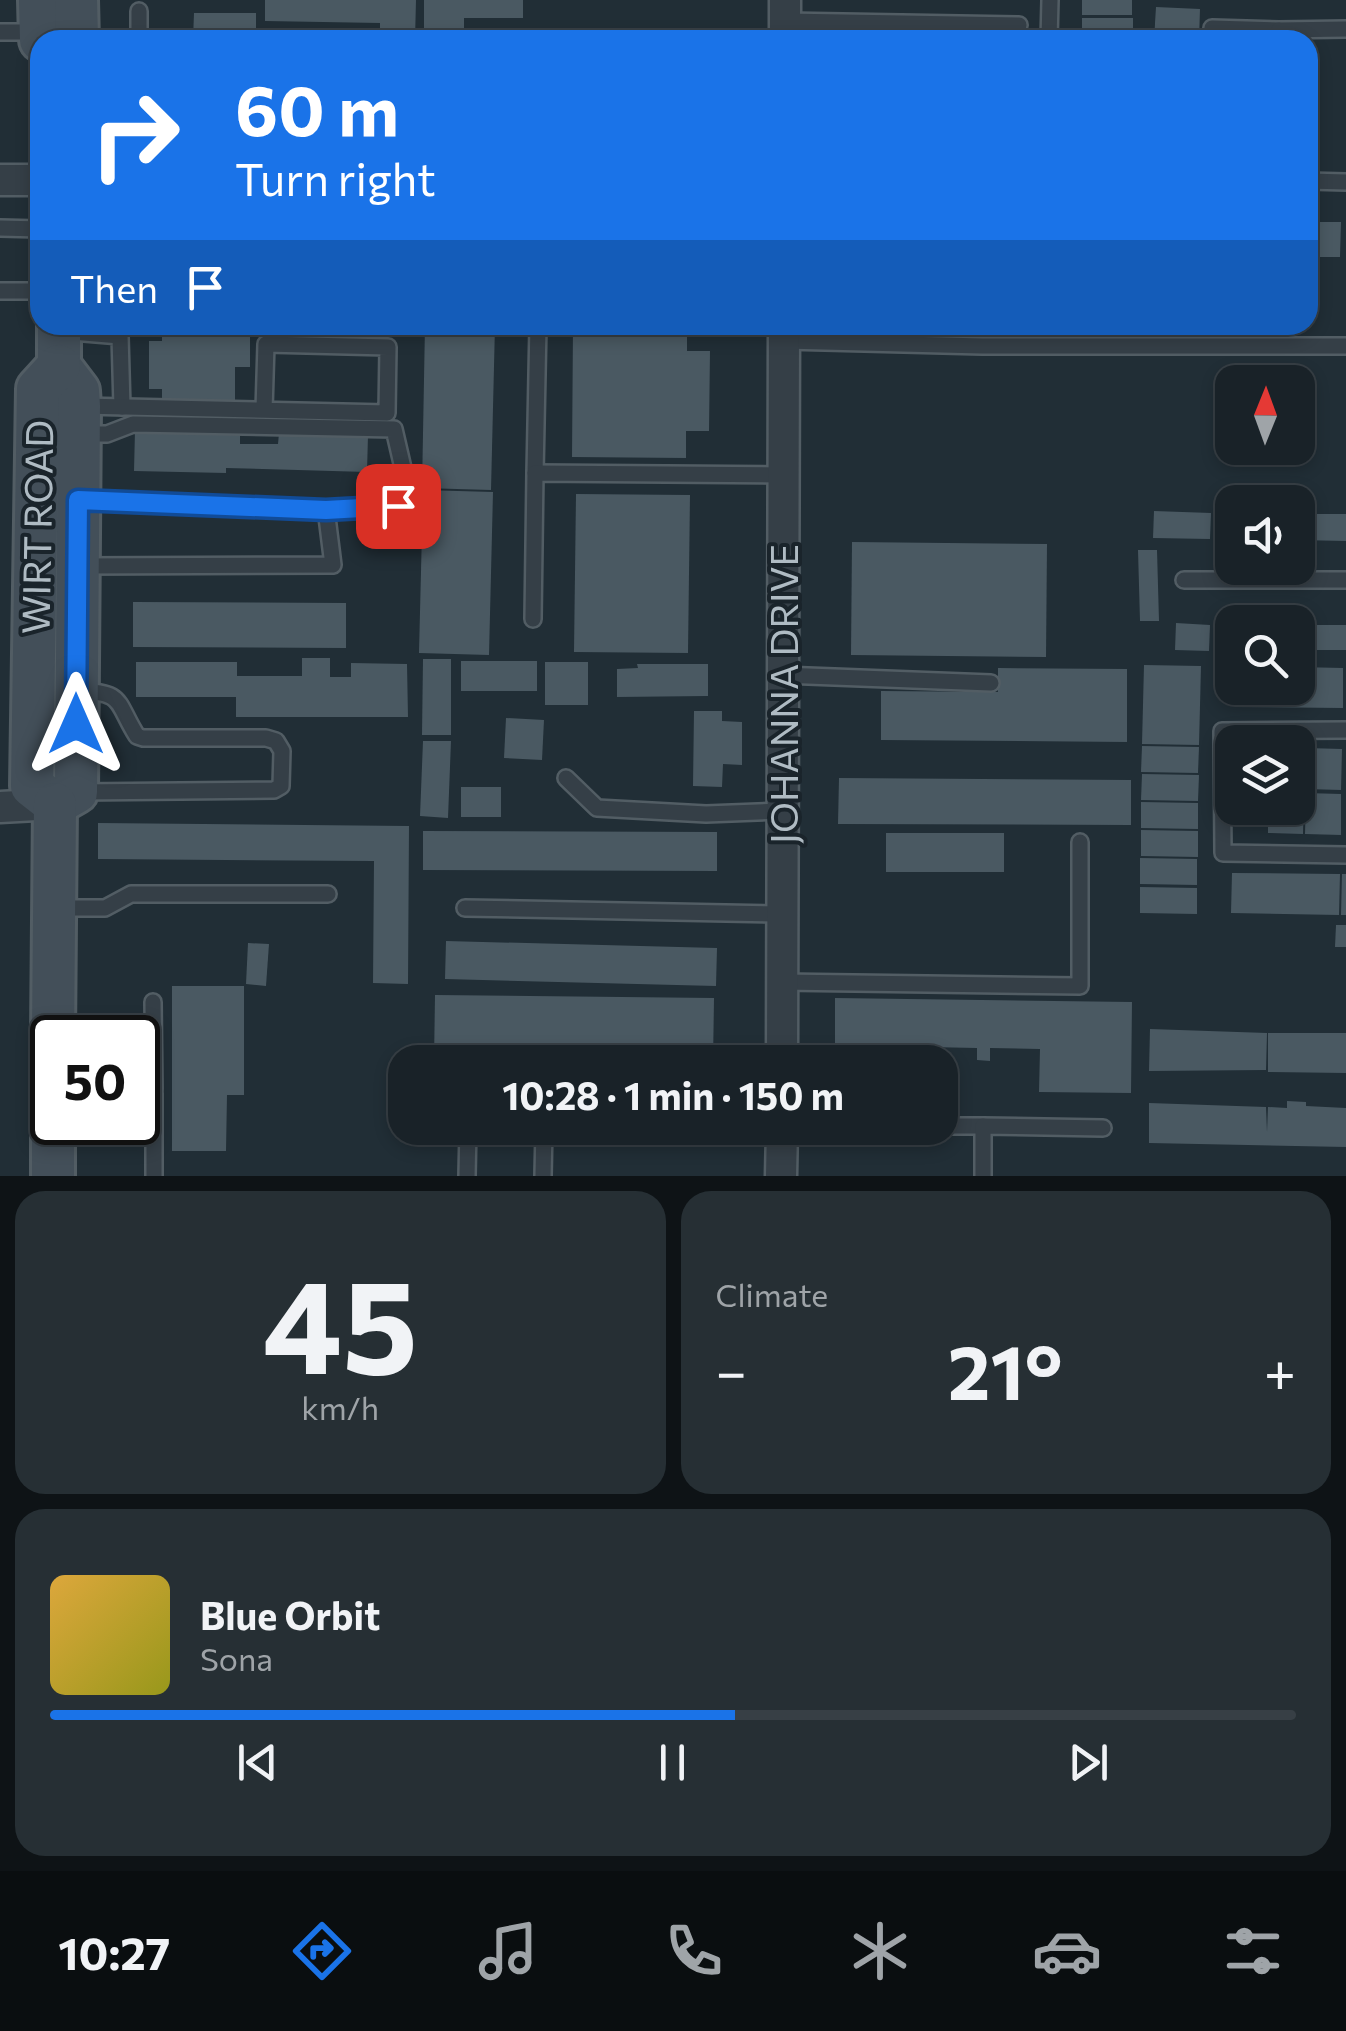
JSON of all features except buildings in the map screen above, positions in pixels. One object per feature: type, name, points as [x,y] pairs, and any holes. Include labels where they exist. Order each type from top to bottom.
[{"type":"main road","points":[[40,29],[76,0]]},
{"type":"main road","name":"WIRT ROAD","points":[[59,341],[78,391],[79,420],[57,499],[32,786],[66,798]]},
{"type":"main road","name":"WIRT ROAD","points":[[54,1015],[54,908],[77,691],[78,566],[57,499],[38,389],[59,341]]},
{"type":"main road","points":[[52,1176],[53,1145]]},
{"type":"street","points":[[0,180],[30,180]]},
{"type":"street","name":"JOHANNA DRIVE","points":[[782,1045],[784,335]]},
{"type":"street","points":[[0,807],[66,798]]},
{"type":"street","points":[[781,1176],[782,1145]]},
{"type":"lane","points":[[1049,30],[1050,0]]},
{"type":"lane","points":[[139,11],[139,30]]},
{"type":"lane","points":[[785,20],[1019,25]]},
{"type":"lane","points":[[1212,28],[1231,30]]},
{"type":"lane","points":[[1318,32],[1346,30]]},
{"type":"lane","points":[[1318,182],[1346,182]]},
{"type":"lane","points":[[0,228],[30,230]]},
{"type":"lane","points":[[0,290],[30,291]]},
{"type":"lane","points":[[533,619],[538,335]]},
{"type":"lane","points":[[814,335],[982,346],[1346,346]]},
{"type":"lane","points":[[59,341],[120,336],[122,407]]},
{"type":"lane","points":[[79,420],[122,407],[387,413],[388,347],[266,344],[264,410]]},
{"type":"lane","points":[[57,499],[326,510],[398,506],[403,468],[394,429],[133,424],[108,434],[79,420]]},
{"type":"lane","points":[[534,473],[783,475]]},
{"type":"lane","points":[[78,566],[333,565],[326,510]]},
{"type":"lane","points":[[1184,580],[1346,580]]},
{"type":"lane","points":[[782,675],[991,683]]},
{"type":"lane","points":[[66,798],[274,790],[281,786],[282,751],[276,741],[144,738],[137,736],[114,697],[104,691],[77,691]]},
{"type":"lane","points":[[1346,730],[1222,730],[1222,748],[1223,853],[1346,855]]},
{"type":"lane","points":[[566,778],[596,808],[706,814],[781,811]]},
{"type":"lane","points":[[781,982],[1080,986],[1080,842]]},
{"type":"lane","points":[[54,908],[105,908],[131,894],[328,894]]},
{"type":"lane","points":[[466,908],[781,914]]},
{"type":"lane","points":[[153,1002],[153,1015]]},
{"type":"lane","points":[[958,1126],[1103,1128]]},
{"type":"lane","points":[[983,1126],[983,1176]]},
{"type":"lane","points":[[154,1145],[154,1176]]},
{"type":"lane","points":[[467,1176],[468,1145]]},
{"type":"lane","points":[[542,1176],[543,1145]]},
{"type":"route","points":[[76,724],[78,500],[260,504],[326,510],[398,506]]}]
